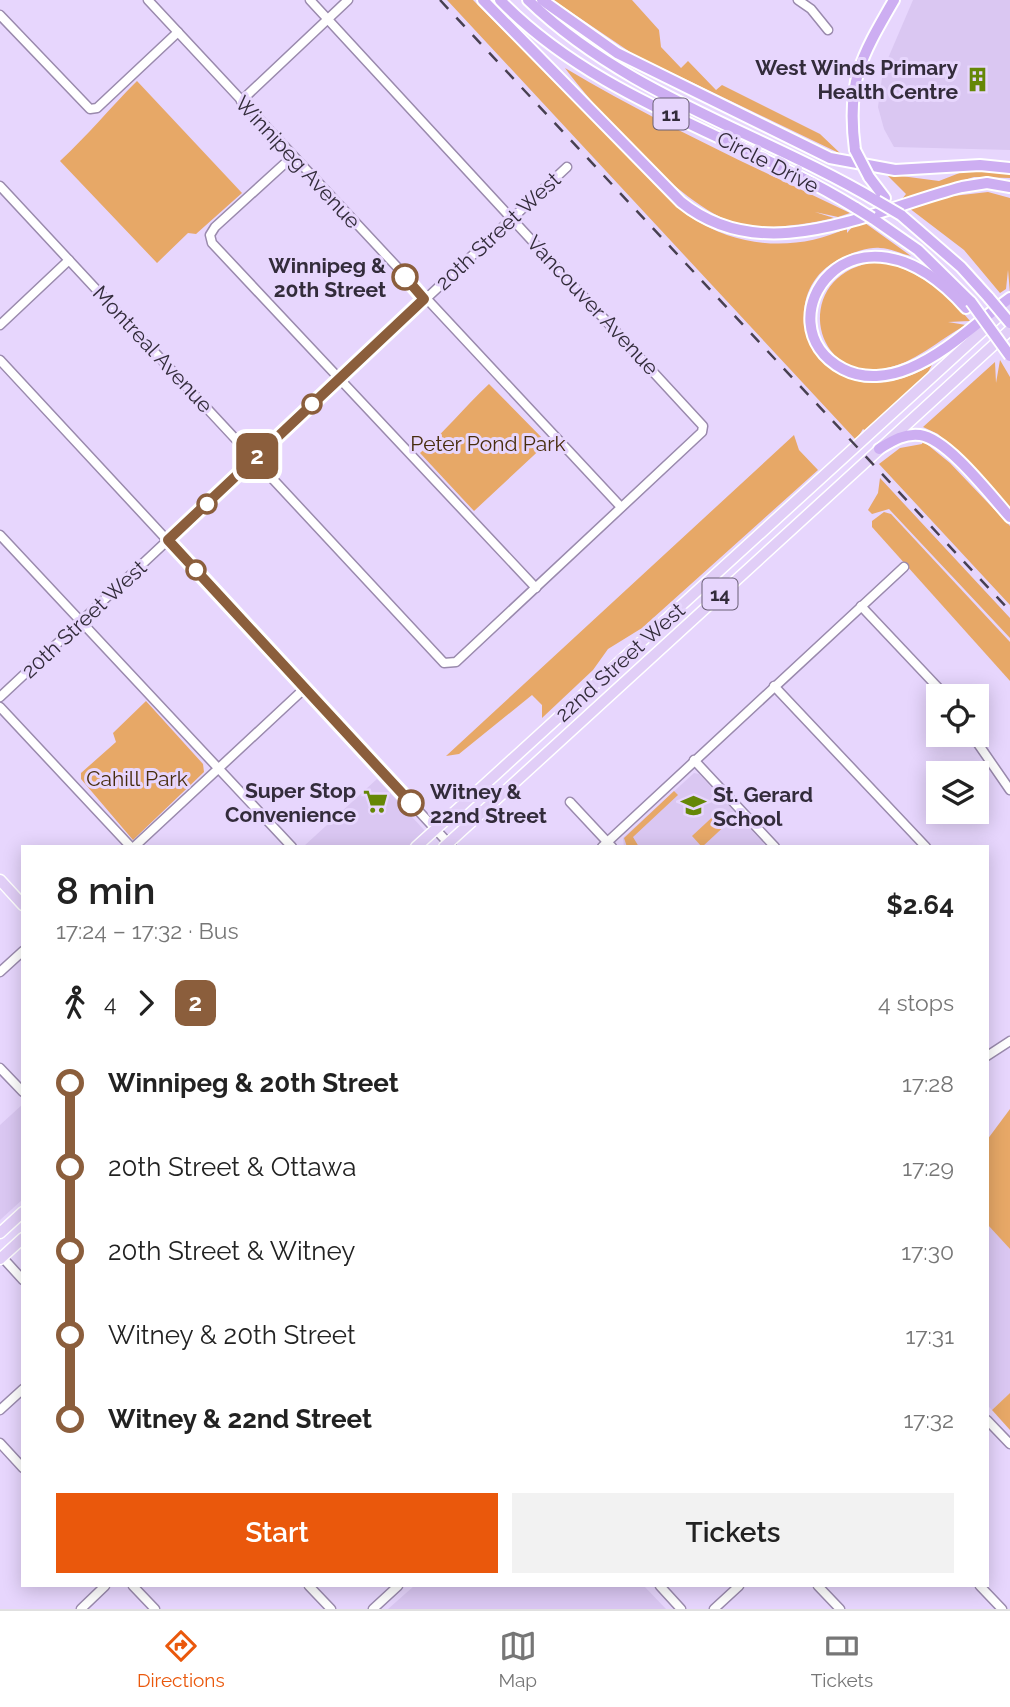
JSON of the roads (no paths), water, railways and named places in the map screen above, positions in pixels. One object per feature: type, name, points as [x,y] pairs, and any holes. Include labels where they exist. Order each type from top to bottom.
[{"type":"highway","points":[[483,0],[681,202],[715,224],[756,234],[797,233],[962,187],[987,183],[1010,187]]},
{"type":"highway","name":"Circle Drive","points":[[528,0],[578,42],[625,73],[881,199],[926,234],[1010,323]]},
{"type":"highway","points":[[542,0],[617,53],[830,158],[895,170],[980,165],[1010,169]]},
{"type":"highway","points":[[881,199],[855,150],[852,108],[855,78],[863,55],[894,0]]},
{"type":"highway","name":"Circle Drive","points":[[503,3],[545,42],[618,88],[772,163],[856,208],[918,250],[969,305],[1010,357]]},
{"type":"highway","points":[[969,305],[921,269],[894,258],[871,256],[844,262],[827,276],[813,300],[811,320],[817,341],[830,360],[855,374],[881,376],[902,371],[929,359],[1010,298]]},
{"type":"highway","points":[[879,449],[903,437],[927,437],[953,457],[1010,517]]},
{"type":"main road","name":"22nd Street West","points":[[418,845],[1010,306]]},
{"type":"main road","name":"22nd Street West","points":[[449,845],[1010,330]]},
{"type":"main road","points":[[0,880],[21,903]]},
{"type":"main road","points":[[0,1233],[21,1214]]},
{"type":"main road","points":[[1,1258],[21,1240]]},
{"type":"street","name":"Winnipeg Avenue","points":[[148,0],[424,299],[621,507]]},
{"type":"street","name":"Vancouver Avenue","points":[[310,0],[703,426],[702,432],[621,507]]},
{"type":"street","points":[[241,101],[348,0]]},
{"type":"street","points":[[798,0],[811,9],[828,30]]},
{"type":"street","points":[[0,15],[90,109],[97,108],[178,32]]},
{"type":"street","points":[[293,156],[215,227],[210,235],[212,243],[536,588],[621,507]]},
{"type":"street","name":"20th Street West","points":[[0,697],[567,167]]},
{"type":"street","name":"Montreal Avenue","points":[[0,186],[449,665],[456,663],[536,588]]},
{"type":"street","points":[[0,325],[69,260]]},
{"type":"street","points":[[0,360],[447,845]]},
{"type":"street","points":[[0,535],[290,845]]},
{"type":"street","points":[[570,802],[607,845],[694,760],[904,567]]},
{"type":"street","points":[[861,606],[935,684]]},
{"type":"street","points":[[774,686],[924,845]]},
{"type":"street","points":[[135,845],[305,688]]},
{"type":"street","points":[[0,707],[131,845]]},
{"type":"street","points":[[980,747],[1010,790]]},
{"type":"street","points":[[694,760],[773,845]]},
{"type":"street","points":[[0,972],[21,953]]},
{"type":"street","points":[[989,1055],[1010,1041]]},
{"type":"street","points":[[0,1068],[21,1090]]},
{"type":"street","points":[[1,1258],[21,1278]]},
{"type":"street","points":[[0,1410],[21,1391]]},
{"type":"street","points":[[989,1422],[1010,1444]]},
{"type":"street","points":[[0,1443],[21,1466]]},
{"type":"street","points":[[81,1609],[104,1587]]},
{"type":"street","points":[[134,1587],[155,1609]]},
{"type":"street","points":[[310,1587],[331,1609]]},
{"type":"street","points":[[373,1609],[397,1587]]},
{"type":"street","points":[[661,1587],[681,1609]]},
{"type":"street","points":[[714,1609],[738,1587]]},
{"type":"street","points":[[819,1587],[840,1609]]},
{"type":"street","points":[[981,1587],[1002,1609]]},
{"type":"railway","points":[[440,0],[1010,611]]},
{"type":"place","name":"West Winds Primary Health Centre","points":[[978,79]]},
{"type":"place","name":"Winnipeg & 20th Street","points":[[405,277]]},
{"type":"place","name":"Super Stop Convenience","points":[[376,802]]},
{"type":"place","name":"Witney & 22nd Street","points":[[411,803]]},
{"type":"place","name":"St. Gerard School","points":[[693,806]]},
{"type":"park label","name":"Peter Pond Park","points":[[488,443]]},
{"type":"park label","name":"Cahill Park","points":[[137,778]]}]
